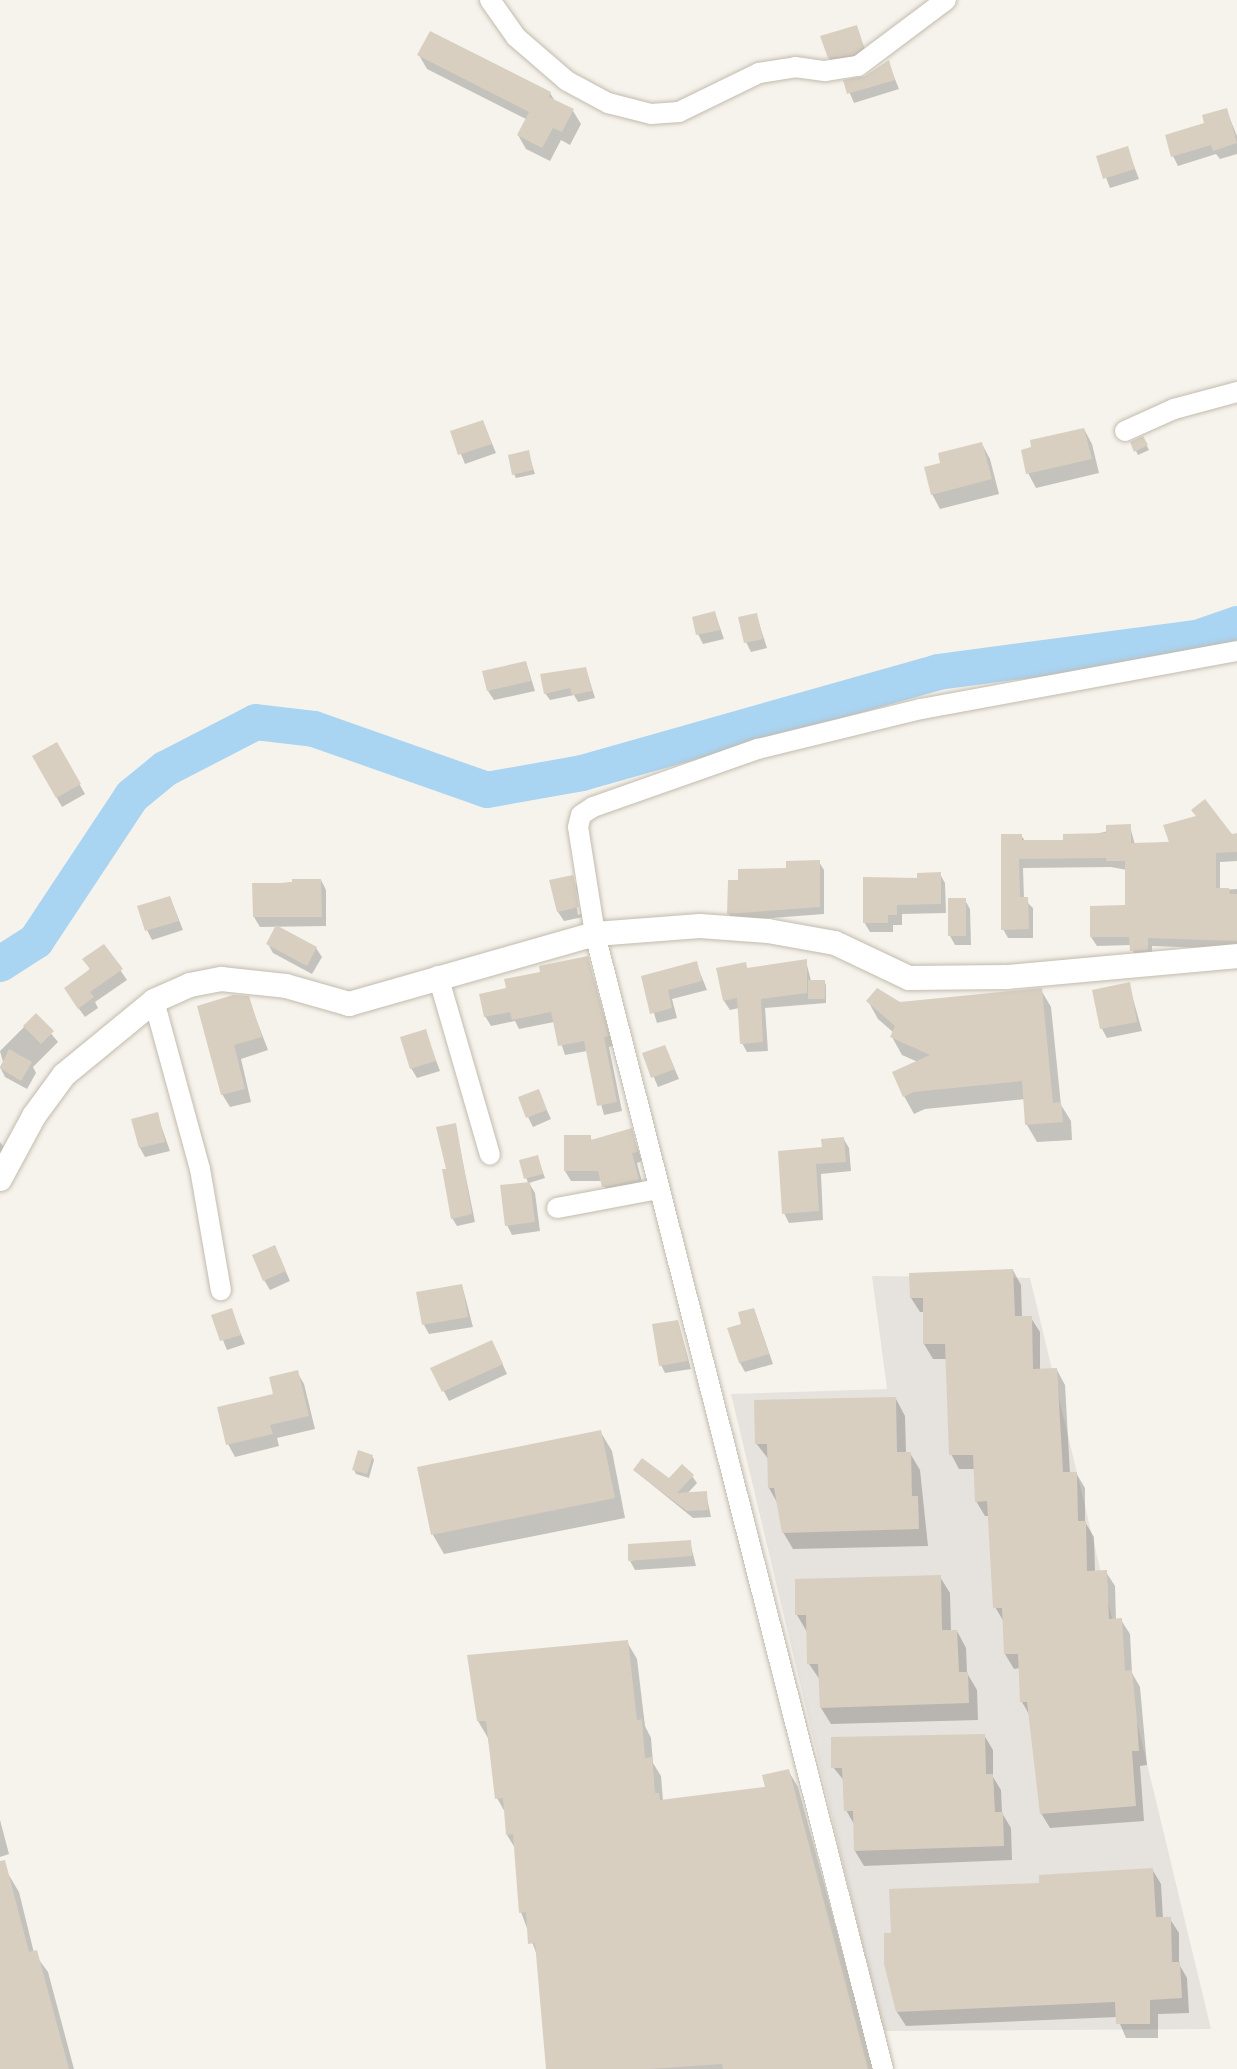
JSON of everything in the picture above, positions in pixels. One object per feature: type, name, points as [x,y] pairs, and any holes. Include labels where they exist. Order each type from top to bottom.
[{"type":"street","points":[[490,0],[516,37],[567,81],[608,103],[651,114],[679,112],[759,73],[795,67],[825,71],[858,66],[946,0]]},
{"type":"street","points":[[1125,431],[1174,408],[1237,392]]},
{"type":"street","points":[[883,2069],[690,1299],[659,1189],[595,934],[578,827],[581,815],[593,807],[759,749],[921,709],[1237,651]]},
{"type":"street","points":[[0,1179],[34,1116],[64,1075],[154,1001],[190,985],[221,979],[286,986],[349,1004],[438,976],[595,934],[700,926],[768,931],[835,943],[909,978],[1007,977],[1237,956]]},
{"type":"street","points":[[438,976],[490,1155]]},
{"type":"street","points":[[154,1001],[200,1169],[221,1290]]},
{"type":"street","points":[[557,1208],[659,1189]]},
{"type":"shaded area","points":[[872,1276],[1030,1278],[1211,2029],[883,2031],[731,1394],[887,1389]]},
{"type":"building","points":[[857,25],[864,47],[853,55],[828,58],[820,36]]},
{"type":"building","points":[[430,31],[551,92],[549,97],[574,109],[562,132],[553,128],[542,148],[517,135],[529,112],[417,55]]},
{"type":"building","points":[[889,60],[895,80],[847,94],[843,80],[865,76]]},
{"type":"building","points":[[1227,108],[1237,143],[1213,151],[1211,145],[1171,157],[1165,135],[1204,123],[1202,115]]},
{"type":"building","points":[[1128,146],[1135,169],[1103,179],[1096,156]]},
{"type":"building","points":[[483,420],[492,444],[458,455],[450,431]]},
{"type":"building","points":[[1084,428],[1092,459],[1026,474],[1021,450],[1031,447],[1030,440]]},
{"type":"building","points":[[1143,436],[1148,445],[1134,452],[1130,442]]},
{"type":"building","points":[[982,442],[992,479],[931,495],[924,467],[940,463],[938,453]]},
{"type":"building","points":[[529,450],[533,470],[512,475],[508,455]]},
{"type":"building","points":[[715,611],[720,630],[696,635],[692,617]]},
{"type":"building","points":[[757,613],[763,639],[744,643],[738,617]]},
{"type":"building","points":[[526,661],[531,681],[487,691],[482,671]]},
{"type":"building","points":[[586,667],[592,691],[572,695],[570,688],[544,694],[540,674]]},
{"type":"building","points":[[57,742],[81,784],[56,798],[32,756]]},
{"type":"building","points":[[1205,799],[1232,834],[1237,833],[1237,852],[1216,853],[1216,888],[1229,888],[1230,894],[1237,894],[1237,941],[1148,938],[1148,950],[1130,951],[1129,937],[1090,937],[1090,906],[1125,905],[1125,861],[1106,861],[1106,858],[1019,859],[1020,897],[1028,897],[1029,929],[1001,930],[1001,834],[1022,834],[1022,840],[1063,840],[1063,834],[1106,833],[1106,825],[1131,824],[1131,843],[1169,842],[1163,825],[1196,816],[1191,810]]},
{"type":"building","points":[[820,860],[820,907],[727,914],[728,880],[738,880],[738,869],[786,868],[786,861]]},
{"type":"building","points":[[941,872],[941,904],[897,905],[897,915],[888,915],[888,923],[863,923],[863,877],[917,878],[917,873]]},
{"type":"building","points":[[573,875],[579,907],[557,912],[549,880]]},
{"type":"building","points":[[292,879],[321,879],[322,917],[253,917],[252,883],[292,883]]},
{"type":"building","points":[[170,896],[179,921],[145,931],[137,906]]},
{"type":"building","points":[[948,898],[966,898],[966,936],[948,936]]},
{"type":"building","points":[[276,925],[317,947],[307,966],[266,944]]},
{"type":"building","points":[[104,944],[123,969],[90,992],[94,997],[78,1009],[64,988],[90,969],[82,959]]},
{"type":"building","points":[[588,956],[609,1036],[604,1037],[617,1102],[597,1106],[584,1041],[558,1046],[551,1012],[512,1020],[510,1012],[484,1017],[479,994],[506,988],[504,979],[540,972],[539,966]]},
{"type":"building","points":[[807,959],[807,993],[761,999],[763,1042],[740,1044],[737,998],[723,1001],[716,968],[746,962],[747,968]]},
{"type":"building","points":[[697,961],[702,981],[668,990],[672,1008],[650,1014],[641,976]]},
{"type":"building","points":[[808,980],[825,980],[825,999],[808,999]]},
{"type":"building","points":[[1130,982],[1137,1022],[1100,1029],[1092,990]]},
{"type":"building","points":[[877,988],[900,1002],[1042,988],[1053,1103],[1061,1102],[1063,1122],[1025,1125],[1022,1081],[914,1092],[903,1097],[892,1072],[930,1055],[890,1037],[895,1026],[866,1001]]},
{"type":"building","points":[[233,995],[249,996],[262,1037],[234,1045],[245,1089],[221,1095],[197,1006]]},
{"type":"building","points":[[36,1013],[54,1031],[41,1044],[23,1026]]},
{"type":"building","points":[[426,1029],[436,1061],[410,1069],[400,1037]]},
{"type":"building","points":[[665,1045],[675,1069],[651,1078],[642,1053]]},
{"type":"building","points":[[9,1049],[32,1062],[21,1081],[0,1068]]},
{"type":"building","points":[[539,1089],[547,1110],[526,1118],[518,1097]]},
{"type":"building","points":[[158,1112],[165,1142],[139,1148],[131,1119]]},
{"type":"building","points":[[456,1123],[472,1214],[451,1219],[442,1169],[446,1169],[436,1127]]},
{"type":"building","points":[[632,1128],[638,1152],[632,1153],[639,1180],[602,1187],[598,1171],[564,1171],[564,1135],[591,1135],[591,1140]]},
{"type":"building","points":[[844,1137],[846,1162],[816,1164],[819,1211],[782,1214],[778,1151],[822,1147],[821,1139]]},
{"type":"building","points":[[538,1155],[543,1174],[524,1179],[519,1160]]},
{"type":"building","points":[[530,1182],[535,1222],[505,1226],[500,1185]]},
{"type":"building","points":[[275,1245],[286,1271],[263,1281],[252,1255]]},
{"type":"building","points":[[1013,1269],[1015,1316],[1032,1316],[1033,1369],[1057,1368],[1063,1472],[1077,1472],[1078,1521],[1086,1521],[1087,1571],[1107,1570],[1109,1619],[1122,1618],[1125,1671],[1132,1670],[1137,1721],[1139,1751],[1132,1751],[1136,1806],[1040,1814],[1027,1702],[1020,1702],[1018,1654],[1004,1654],[1002,1608],[993,1608],[987,1501],[975,1502],[973,1455],[949,1455],[945,1344],[923,1344],[923,1298],[910,1298],[909,1273]]},
{"type":"building","points":[[462,1284],[468,1317],[422,1325],[416,1292]]},
{"type":"building","points":[[232,1308],[241,1335],[220,1341],[211,1315]]},
{"type":"building","points":[[754,1308],[769,1354],[739,1363],[727,1328],[741,1324],[738,1312]]},
{"type":"building","points":[[678,1320],[688,1361],[659,1366],[652,1324]]},
{"type":"building","points":[[492,1340],[503,1364],[442,1392],[430,1368]]},
{"type":"building","points":[[298,1370],[309,1416],[270,1425],[273,1434],[226,1445],[217,1407],[273,1394],[269,1377]]},
{"type":"building","points":[[896,1397],[897,1452],[911,1452],[912,1496],[918,1496],[919,1529],[782,1533],[774,1488],[768,1488],[767,1444],[755,1444],[754,1400]]},
{"type":"building","points":[[601,1430],[615,1498],[431,1535],[417,1467]]},
{"type":"building","points":[[358,1450],[373,1455],[367,1474],[352,1470]]},
{"type":"building","points":[[642,1458],[669,1478],[682,1464],[694,1475],[677,1493],[707,1491],[708,1510],[687,1511],[633,1470]]},
{"type":"building","points":[[691,1540],[692,1556],[628,1561],[628,1544]]},
{"type":"building","points":[[941,1575],[942,1630],[957,1630],[959,1672],[968,1672],[969,1703],[820,1708],[818,1664],[807,1664],[806,1615],[795,1615],[795,1579]]},
{"type":"building","points":[[628,1640],[637,1720],[642,1719],[645,1758],[652,1757],[655,1793],[659,1793],[660,1800],[765,1787],[762,1775],[789,1769],[868,2069],[723,2069],[722,2064],[649,2069],[546,2069],[535,1943],[528,1944],[526,1912],[519,1913],[513,1834],[506,1835],[503,1798],[495,1799],[486,1721],[477,1721],[467,1655]]},
{"type":"building","points":[[985,1734],[986,1774],[993,1774],[995,1812],[1003,1812],[1004,1846],[854,1851],[853,1811],[844,1811],[842,1768],[831,1768],[831,1737]]},
{"type":"building","points":[[5,1860],[29,1952],[37,1950],[69,2069],[0,2069],[0,1861]]},
{"type":"building","points":[[1153,1868],[1156,1917],[1171,1917],[1172,1962],[1180,1962],[1182,1998],[1150,2000],[1150,2024],[1116,2024],[1115,2002],[896,2012],[884,1964],[884,1933],[891,1933],[889,1889],[1039,1883],[1039,1875]]},
{"type":"waterway","points":[[0,964],[36,941],[132,796],[165,769],[256,722],[314,729],[487,790],[582,773],[938,672],[1197,638],[1237,624]]}]
